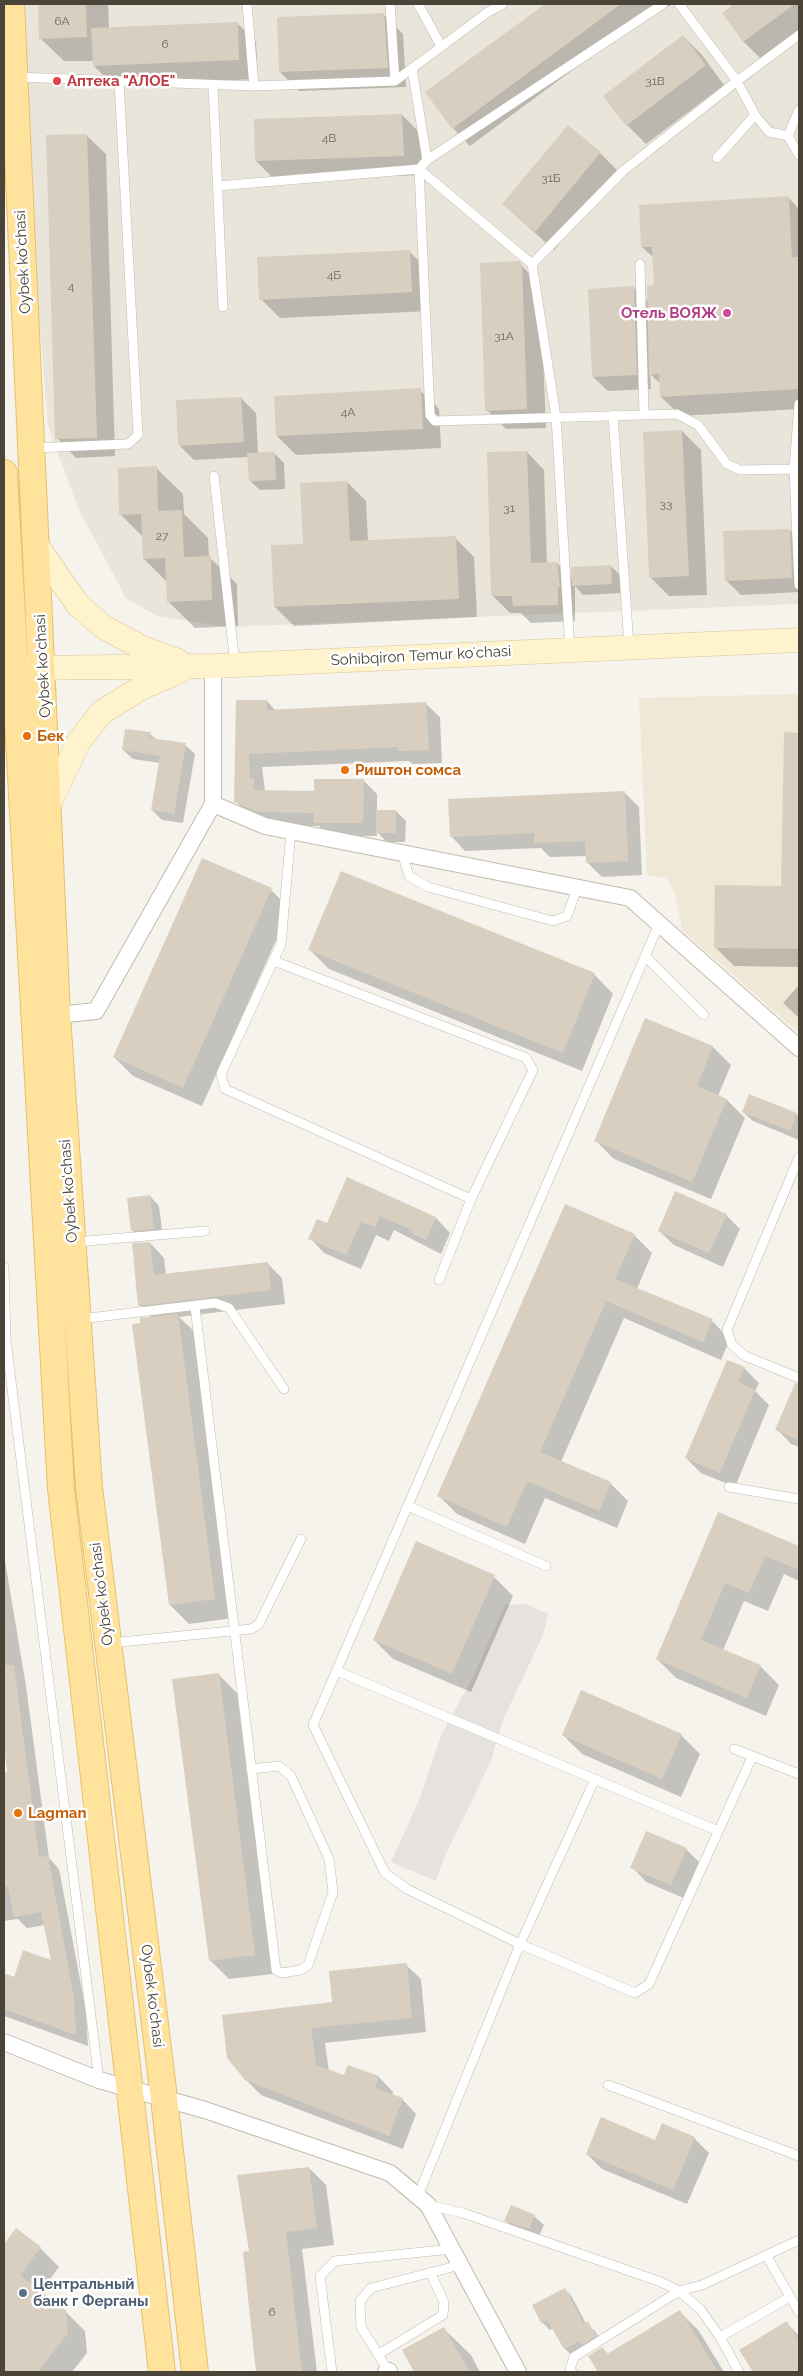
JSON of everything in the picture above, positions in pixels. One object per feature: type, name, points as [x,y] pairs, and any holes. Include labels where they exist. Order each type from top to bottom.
[{"type":"main road","name":"Oybek ko‘chasi","points":[[11,4],[33,448],[57,1015],[89,1487],[164,2098],[195,2372]]},
{"type":"main road","name":"Oybek ko‘chasi","points":[[4,473],[8,668],[61,1489],[132,2090],[162,2372]]},
{"type":"main road","points":[[37,546],[78,605],[105,628],[143,648],[213,666]]},
{"type":"main road","name":"Sohibqiron Temur koʻchasi","points":[[8,668],[213,666],[799,640]]},
{"type":"main road","points":[[49,804],[79,741],[102,712],[141,688],[213,666]]},
{"type":"street","points":[[57,1015],[96,1010],[213,804],[213,666]]},
{"type":"street","points":[[213,804],[265,826],[630,898],[799,1048]]},
{"type":"street","points":[[4,2042],[99,2080],[164,2098],[390,2173],[423,2201],[452,2249],[518,2372]]},
{"type":"lane","points":[[248,4],[254,86]]},
{"type":"lane","points":[[390,4],[395,81]]},
{"type":"lane","points":[[418,4],[440,46]]},
{"type":"lane","points":[[14,77],[254,86],[395,81],[488,8],[504,4]]},
{"type":"lane","points":[[662,4],[426,160],[419,170],[430,415],[435,422],[677,414],[698,425],[726,464],[740,470],[794,469]]},
{"type":"lane","points":[[679,4],[737,81],[755,115],[769,132],[788,136],[799,155]]},
{"type":"lane","points":[[532,264],[623,171],[737,81],[799,35]]},
{"type":"lane","points":[[412,68],[426,160]]},
{"type":"lane","points":[[33,448],[128,444],[138,435],[120,81]]},
{"type":"lane","points":[[213,84],[223,307]]},
{"type":"lane","points":[[788,136],[799,110]]},
{"type":"lane","points":[[717,158],[755,115]]},
{"type":"lane","points":[[217,186],[419,170],[532,264],[556,417],[570,650]]},
{"type":"lane","points":[[640,264],[644,414]]},
{"type":"lane","points":[[799,406],[794,469],[799,585]]},
{"type":"lane","points":[[613,415],[629,647]]},
{"type":"lane","points":[[213,666],[214,476]]},
{"type":"lane","points":[[291,831],[281,944],[221,1074],[225,1090],[471,1199]]},
{"type":"lane","points":[[402,853],[409,876],[428,887],[553,921],[567,916],[577,888]]},
{"type":"lane","points":[[659,924],[313,1725],[385,1873],[407,1890],[520,1944],[635,1993],[649,1984],[752,1756]]},
{"type":"lane","points":[[645,956],[704,1015]]},
{"type":"lane","points":[[274,960],[526,1058],[533,1070],[471,1199],[438,1280]]},
{"type":"lane","points":[[799,1157],[727,1330],[732,1345],[745,1356],[799,1378]]},
{"type":"lane","points":[[72,1242],[205,1231]]},
{"type":"lane","points":[[4,1267],[6,1341],[99,2080]]},
{"type":"lane","points":[[77,1320],[195,1307],[215,1303],[229,1308],[284,1390]]},
{"type":"lane","points":[[195,1307],[251,1770],[276,1970],[282,1973],[301,1970],[308,1965],[332,1892],[329,1859],[291,1776],[279,1766],[251,1770]]},
{"type":"lane","points":[[729,1487],[799,1499]]},
{"type":"lane","points":[[408,1506],[546,1566]]},
{"type":"lane","points":[[108,1643],[251,1629],[259,1624],[301,1539]]},
{"type":"lane","points":[[337,1670],[718,1831]]},
{"type":"lane","points":[[734,1749],[799,1774]]},
{"type":"lane","points":[[595,1779],[520,1944],[423,2201],[463,2213],[661,2282],[679,2291],[700,2309],[720,2337],[740,2372]]},
{"type":"lane","points":[[608,2085],[799,2156]]},
{"type":"lane","points":[[572,2372],[570,2369],[574,2357],[679,2291],[702,2285],[799,2240]]},
{"type":"lane","points":[[332,2372],[320,2276],[335,2261],[452,2249]]},
{"type":"lane","points":[[766,2256],[799,2312]]},
{"type":"lane","points":[[388,2372],[379,2354],[361,2327],[360,2301],[371,2288],[460,2265]]},
{"type":"lane","points":[[379,2354],[443,2315],[444,2302],[430,2272]]},
{"type":"lane","points":[[720,2337],[790,2297]]},
{"type":"shaded area","points":[[22,4],[799,4],[799,604],[226,627],[157,616],[126,598],[78,508],[48,426],[33,244]]},
{"type":"shaded area","points":[[799,694],[799,1033],[683,931],[674,892],[666,877],[647,876],[639,698]]},
{"type":"shaded area","points":[[526,1604],[548,1614],[543,1635],[503,1720],[491,1761],[444,1858],[436,1881],[391,1862],[420,1798],[441,1736],[473,1677],[505,1605]]},
{"type":"building","points":[[38,4],[86,4],[87,37],[39,39]]},
{"type":"building","points":[[545,4],[621,4],[452,129],[425,92]]},
{"type":"building","points":[[734,4],[795,4],[743,42],[722,13]]},
{"type":"building","points":[[384,13],[388,68],[279,72],[277,17]]},
{"type":"building","points":[[238,22],[239,60],[93,66],[91,28]]},
{"type":"building","points":[[683,35],[706,65],[626,126],[603,96]]},
{"type":"building","points":[[402,114],[404,156],[255,161],[254,119]]},
{"type":"building","points":[[568,125],[601,152],[535,232],[502,204]]},
{"type":"building","points":[[87,134],[97,438],[55,439],[46,135]]},
{"type":"building","name":"Отель ВОЯЖ","points":[[789,196],[792,257],[798,257],[799,389],[660,397],[659,374],[649,375],[647,286],[654,285],[652,247],[641,247],[639,205]]},
{"type":"building","points":[[410,250],[412,292],[259,300],[257,257]]},
{"type":"building","points":[[519,261],[522,264],[527,409],[485,411],[480,263]]},
{"type":"building","points":[[634,286],[637,375],[592,377],[588,289]]},
{"type":"building","points":[[421,388],[423,429],[276,436],[274,396]]},
{"type":"building","points":[[241,397],[244,442],[178,446],[176,400]]},
{"type":"building","points":[[682,430],[689,576],[649,578],[643,432]]},
{"type":"building","points":[[527,451],[531,563],[557,562],[560,587],[558,587],[558,605],[513,606],[512,596],[491,596],[487,452]]},
{"type":"building","points":[[275,452],[276,480],[249,481],[247,453]]},
{"type":"building","points":[[157,466],[158,511],[182,510],[184,557],[211,556],[212,600],[167,602],[165,558],[143,559],[141,514],[119,515],[118,468]]},
{"type":"building","points":[[347,481],[350,541],[456,536],[459,599],[274,607],[271,545],[303,544],[300,483]]},
{"type":"building","points":[[790,529],[792,578],[725,581],[723,531]]},
{"type":"building","points":[[611,565],[612,584],[572,586],[571,567]]},
{"type":"building","points":[[236,700],[267,700],[267,710],[426,702],[429,750],[398,751],[398,747],[249,754],[250,779],[254,779],[254,790],[314,791],[314,779],[364,779],[363,823],[314,823],[314,813],[258,812],[234,802]]},
{"type":"building","points":[[125,729],[151,732],[150,738],[186,743],[174,814],[151,810],[160,756],[122,750]]},
{"type":"building","points":[[784,732],[799,733],[799,949],[714,948],[715,885],[781,886]]},
{"type":"building","points":[[625,791],[628,861],[586,863],[585,841],[534,843],[534,833],[450,837],[448,799]]},
{"type":"building","points":[[376,810],[396,810],[396,833],[376,833]]},
{"type":"building","points":[[202,858],[272,888],[183,1088],[113,1057]]},
{"type":"building","points":[[341,871],[595,973],[563,1053],[308,950]]},
{"type":"building","points":[[645,1018],[713,1046],[697,1086],[727,1099],[692,1182],[594,1141]]},
{"type":"building","points":[[749,1094],[797,1113],[790,1131],[742,1112]]},
{"type":"building","points":[[347,1177],[436,1217],[426,1240],[411,1233],[412,1230],[380,1216],[375,1227],[361,1222],[346,1255],[308,1239],[317,1219],[327,1223]]},
{"type":"building","points":[[675,1191],[727,1214],[709,1253],[658,1231]]},
{"type":"building","points":[[150,1195],[154,1229],[131,1231],[127,1198]]},
{"type":"building","points":[[565,1204],[635,1234],[615,1279],[713,1319],[703,1342],[606,1301],[540,1452],[611,1482],[599,1511],[527,1481],[507,1527],[437,1496]]},
{"type":"building","points":[[150,1242],[154,1275],[268,1262],[271,1290],[138,1306],[132,1243]]},
{"type":"building","points":[[178,1314],[215,1599],[169,1605],[132,1324],[140,1323],[140,1318]]},
{"type":"building","points":[[727,1360],[745,1367],[738,1382],[755,1390],[720,1473],[685,1458]]},
{"type":"building","points":[[795,1383],[799,1384],[799,1440],[775,1430]]},
{"type":"building","points":[[718,1512],[799,1546],[799,1570],[765,1556],[749,1593],[725,1583],[701,1640],[761,1665],[747,1698],[656,1659]]},
{"type":"building","points":[[416,1541],[495,1575],[452,1674],[373,1640]]},
{"type":"building","points":[[4,1665],[14,1665],[39,1857],[48,1856],[74,1998],[76,2035],[4,2009],[4,1973],[14,1977],[23,1950],[51,1960],[41,1912],[14,1917],[8,1886],[4,1887],[4,1773],[7,1772],[4,1746]]},
{"type":"building","points":[[219,1673],[255,1955],[209,1961],[172,1679]]},
{"type":"building","points":[[581,1690],[682,1734],[662,1779],[562,1735]]},
{"type":"building","points":[[646,1831],[687,1848],[671,1885],[630,1868]]},
{"type":"building","points":[[407,1963],[412,2018],[311,2028],[316,2065],[344,2075],[348,2065],[379,2076],[375,2088],[403,2098],[389,2136],[245,2080],[227,2058],[222,2015],[332,2002],[329,1971]]},
{"type":"building","points":[[601,2117],[655,2140],[662,2123],[695,2137],[673,2190],[586,2154]]},
{"type":"building","points":[[309,2167],[317,2228],[286,2232],[302,2372],[256,2372],[243,2252],[249,2251],[237,2175]]},
{"type":"building","points":[[511,2205],[535,2215],[529,2229],[504,2221]]},
{"type":"building","name":"Центральный банк г Ферганы","points":[[16,2228],[41,2247],[20,2275],[66,2310],[68,2333],[38,2372],[4,2372],[4,2244]]},
{"type":"building","points":[[565,2288],[584,2324],[588,2321],[596,2336],[582,2345],[579,2341],[564,2349],[547,2320],[541,2323],[532,2305]]},
{"type":"building","points":[[680,2310],[718,2372],[598,2372],[588,2356],[602,2347],[607,2354]]},
{"type":"building","points":[[787,2321],[799,2342],[799,2372],[753,2372],[739,2350]]},
{"type":"building","points":[[444,2327],[470,2372],[414,2372],[402,2350]]},
{"type":"place","name":"Аптека \"АЛОЕ\"","points":[[57,81]]},
{"type":"place","name":"Отель ВОЯЖ","points":[[727,313]]},
{"type":"place","name":"Бек","points":[[27,736]]},
{"type":"place","name":"Риштон сомса","points":[[345,770]]},
{"type":"place","name":"Lagman","points":[[18,1813]]},
{"type":"place","name":"Центральный банк г Ферганы","points":[[23,2293]]}]
